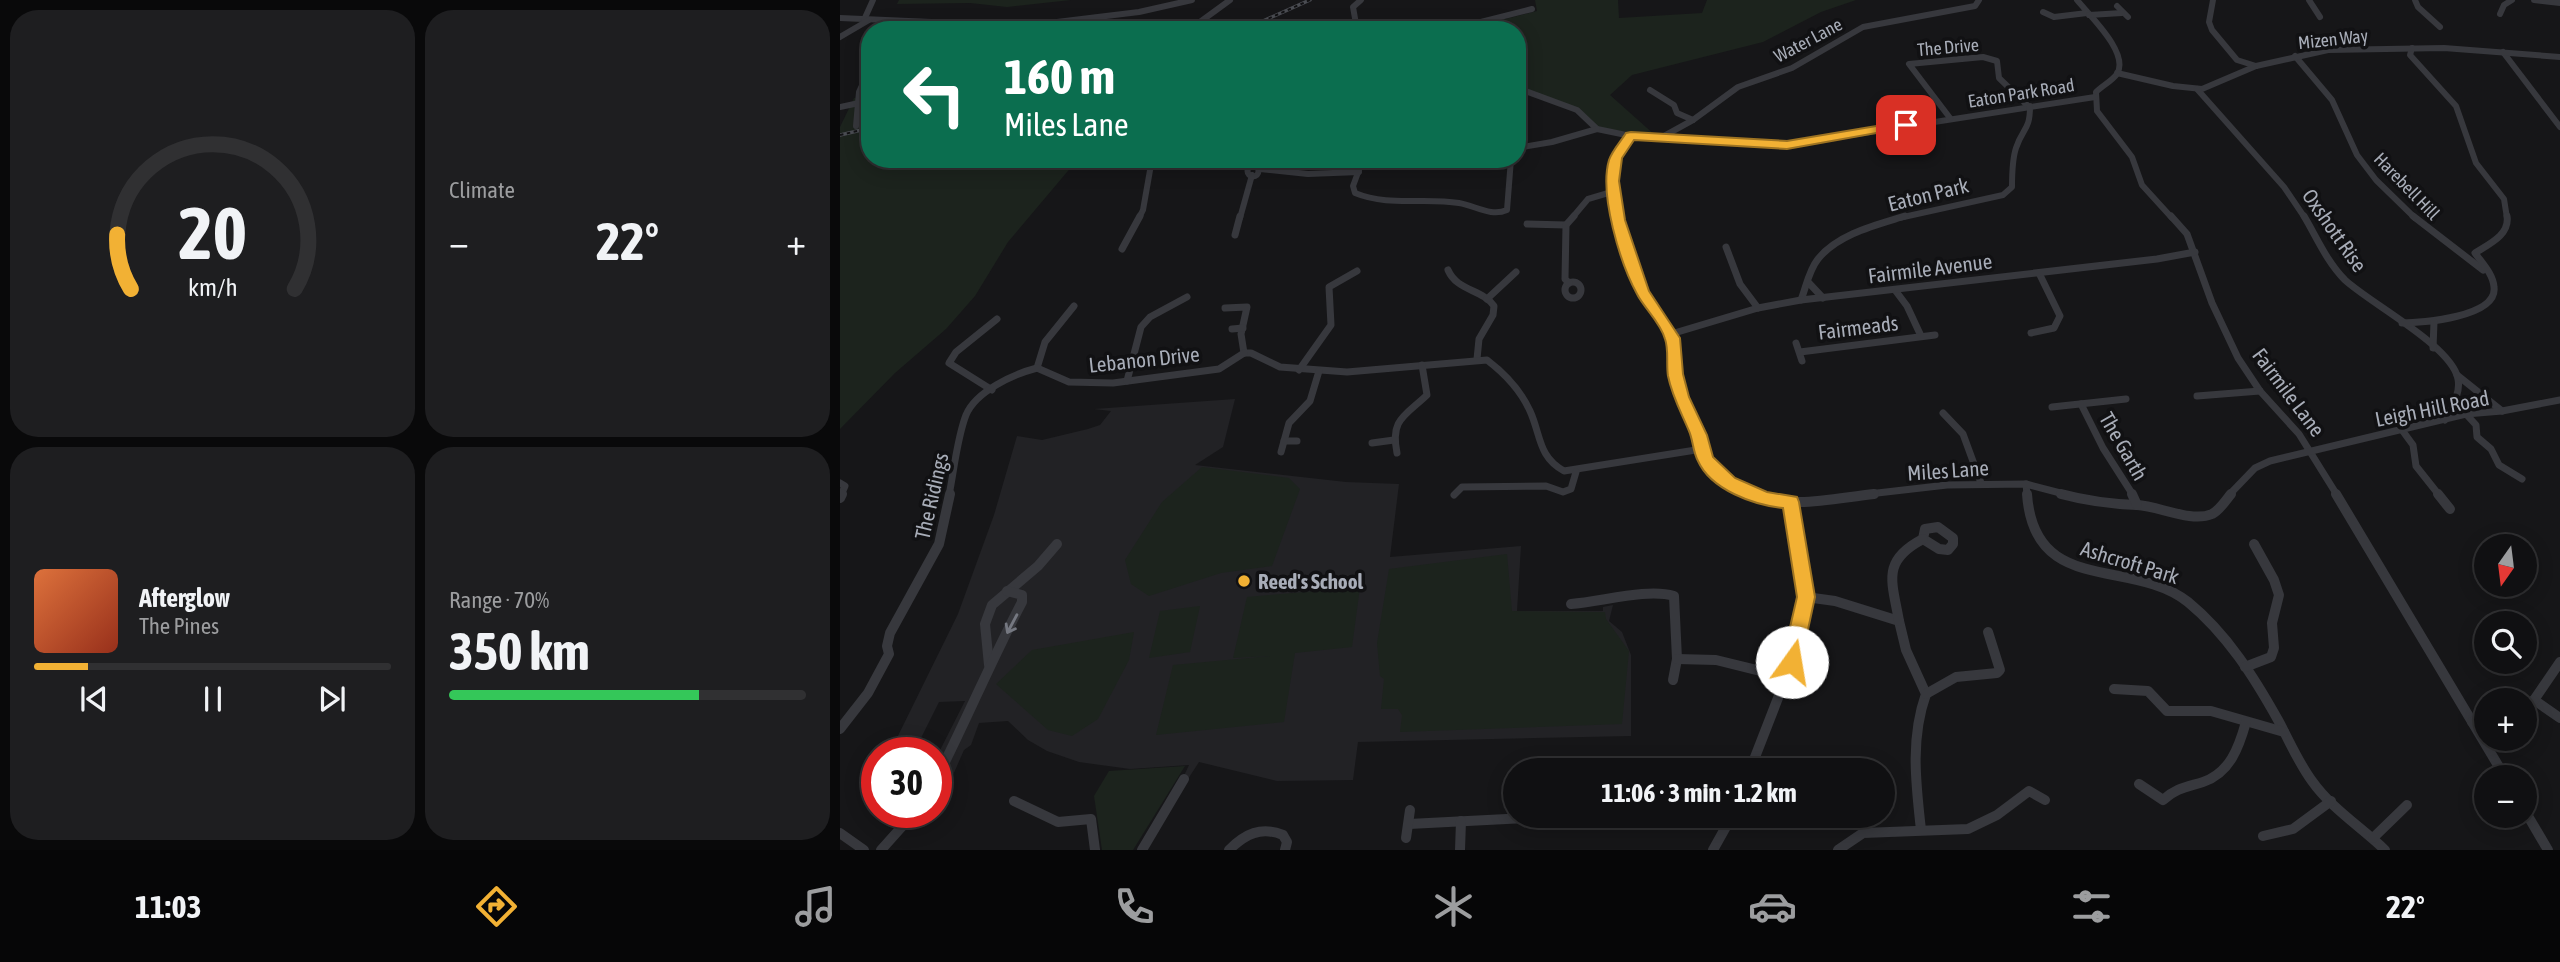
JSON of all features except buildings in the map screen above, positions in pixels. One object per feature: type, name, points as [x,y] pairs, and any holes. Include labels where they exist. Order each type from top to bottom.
[{"type":"street","points":[[840,18],[866,21],[873,0]]},
{"type":"street","points":[[1141,12],[1150,0]]},
{"type":"street","points":[[1066,21],[1141,12],[1192,0]]},
{"type":"street","points":[[1201,21],[1230,0]]},
{"type":"street","points":[[1356,21],[1353,7],[1361,0]]},
{"type":"street","name":"Water Lane","points":[[1661,138],[1693,120],[1738,88],[1792,68],[1863,27],[1975,6],[1979,0]]},
{"type":"street","points":[[2077,0],[2117,49],[2120,64],[2117,73],[2099,89],[2095,97]]},
{"type":"street","points":[[2213,0],[2209,22],[2237,60],[2242,72]]},
{"type":"street","points":[[2309,0],[2320,17]]},
{"type":"street","points":[[2415,0],[2418,7],[2440,27]]},
{"type":"street","points":[[2500,15],[2504,5],[2512,0]]},
{"type":"street","points":[[2534,0],[2560,4]]},
{"type":"street","points":[[2117,6],[2128,17]]},
{"type":"street","points":[[1485,21],[1532,9]]},
{"type":"street","points":[[2043,12],[2054,17],[2122,13]]},
{"type":"street","points":[[840,37],[861,24]]},
{"type":"street","name":"Mizen Way","points":[[2197,89],[2210,87],[2273,61],[2337,49],[2394,48],[2560,57]]},
{"type":"street","points":[[2411,51],[2456,106],[2476,163],[2504,199],[2508,224],[2501,236],[2475,253],[2459,252]]},
{"type":"street","points":[[2503,52],[2560,127]]},
{"type":"street","name":"Harebell Hill","points":[[2295,56],[2332,100],[2357,155],[2376,180],[2406,211],[2486,271]]},
{"type":"street","name":"The Drive","points":[[1950,118],[1909,64],[1983,57],[1994,59],[1997,61],[1999,78],[2029,106]]},
{"type":"street","points":[[2237,60],[2256,66]]},
{"type":"street","points":[[2273,61],[2306,68]]},
{"type":"street","points":[[2117,73],[2197,89]]},
{"type":"street","points":[[861,88],[857,124],[861,122]]},
{"type":"street","name":"Oxshott Rise","points":[[2197,89],[2215,116],[2259,158],[2295,202],[2335,267],[2348,283],[2434,348],[2457,375],[2502,411]]},
{"type":"street","points":[[1650,90],[1674,105],[1677,113],[1693,120]]},
{"type":"street","points":[[1526,91],[1577,110],[1597,129]]},
{"type":"street","name":"Eaton Park Road","points":[[1597,129],[1631,136],[1793,145],[2095,97]]},
{"type":"street","name":"Fairmile Lane","points":[[2095,97],[2097,111],[2132,157],[2141,185],[2187,234],[2212,303],[2234,349],[2259,391],[2299,434],[2312,453],[2498,765]]},
{"type":"street","points":[[840,107],[859,103]]},
{"type":"street","name":"Eaton Park","points":[[1801,300],[1817,261],[1831,246],[1898,217],[2003,195],[2012,187],[2014,153],[2019,137],[2030,124],[2029,106]]},
{"type":"street","points":[[1526,146],[1597,129]]},
{"type":"street","points":[[1631,136],[1615,158],[1613,181],[1618,220],[1643,292],[1671,334]]},
{"type":"street","points":[[1122,249],[1143,210],[1150,168]]},
{"type":"street","points":[[1248,168],[1245,171],[1252,175]]},
{"type":"street","points":[[1360,168],[1353,186],[1355,193],[1363,197],[1396,203],[1460,203],[1498,214],[1507,210],[1510,168]]},
{"type":"street","points":[[1235,234],[1252,175],[1260,169],[1308,174],[1359,172]]},
{"type":"street","points":[[1569,283],[1566,279],[1566,225],[1588,199],[1615,191]]},
{"type":"street","points":[[1527,224],[1566,225]]},
{"type":"street","points":[[1726,247],[1744,293],[1758,308]]},
{"type":"street","name":"Fairmile Avenue","points":[[1671,334],[1758,308],[1801,300],[2195,252]]},
{"type":"street","points":[[2400,323],[2434,321],[2461,314],[2491,301],[2494,283],[2475,253]]},
{"type":"street","points":[[1299,370],[1331,324],[1325,293],[1328,287],[1357,271]]},
{"type":"street","points":[[1487,299],[1516,272]]},
{"type":"street","points":[[1440,279],[1449,273],[1457,285],[1487,299],[1495,309],[1494,316],[1480,337],[1478,359]]},
{"type":"street","points":[[2031,333],[2054,328],[2060,316],[2039,273]]},
{"type":"street","points":[[1508,280],[1516,284]]},
{"type":"street","points":[[1808,282],[1823,298]]},
{"type":"street","name":"Fairmeads","points":[[1895,290],[1907,306],[1922,336]]},
{"type":"street","points":[[1127,381],[1141,327],[1150,317],[1187,297]]},
{"type":"street","points":[[1037,368],[1045,341],[1074,306]]},
{"type":"street","points":[[1224,308],[1247,307],[1241,334],[1244,353],[1251,353],[1280,367],[1368,373],[1478,359],[1490,362],[1519,394],[1530,412],[1547,462],[1564,471],[1576,472],[1702,449]]},
{"type":"street","points":[[992,390],[948,363],[956,352],[997,319]]},
{"type":"street","points":[[2434,321],[2434,348]]},
{"type":"street","points":[[1232,329],[1243,328]]},
{"type":"street","name":"Miles Lane","points":[[1671,334],[1675,374],[1681,397],[1699,435],[1710,468],[1729,483],[1765,499],[1791,502],[1980,483],[2026,484],[2091,502],[2210,515],[2217,511],[2255,468],[2270,461],[2312,453]]},
{"type":"street","name":"Fairmeads","points":[[1802,361],[1798,348],[1935,335]]},
{"type":"street","name":"Lebanon Drive","points":[[1037,368],[1069,382],[1091,384],[1219,369],[1244,353]]},
{"type":"street","points":[[1396,453],[1394,440],[1399,419],[1427,395],[1422,365]]},
{"type":"street","name":"The Ridings","points":[[840,729],[859,708],[880,673],[890,654],[887,646],[890,633],[939,544],[966,415],[979,399],[992,390],[1037,368]]},
{"type":"street","points":[[1281,452],[1292,420],[1310,401],[1319,371]]},
{"type":"street","points":[[2445,421],[2458,390],[2457,375]]},
{"type":"street","points":[[2197,396],[2259,391]]},
{"type":"street","name":"The Garth","points":[[2050,407],[2114,397],[2126,399]]},
{"type":"street","name":"Leigh Hill Road","points":[[2312,453],[2466,414],[2502,411],[2560,400]]},
{"type":"street","name":"The Garth","points":[[2081,404],[2103,448],[2130,488],[2137,505]]},
{"type":"street","points":[[1943,413],[1950,417],[1964,438],[1980,483]]},
{"type":"street","points":[[2466,414],[2476,425],[2477,437],[2491,449],[2499,465],[2522,479]]},
{"type":"street","points":[[2402,430],[2413,445],[2416,466],[2451,509]]},
{"type":"street","points":[[1372,443],[1394,440]]},
{"type":"street","points":[[1284,441],[1297,441]]},
{"type":"street","points":[[1454,495],[1462,486],[1546,486],[1563,492],[1571,489],[1576,472]]},
{"type":"street","points":[[840,483],[845,486],[840,498]]},
{"type":"street","name":"Ashcroft Park","points":[[2026,484],[2030,519],[2038,536],[2055,555],[2090,574],[2157,585],[2183,598],[2201,613],[2245,667],[2313,782],[2385,850]]},
{"type":"street","points":[[1756,758],[1786,677],[1806,597],[1791,502]]},
{"type":"street","points":[[1923,538],[1903,547],[1894,558],[1892,571],[1906,650],[1926,694]]},
{"type":"street","points":[[989,666],[986,620],[992,605],[1038,566],[1057,544]]},
{"type":"street","points":[[2245,667],[2271,657],[2274,648],[2272,623],[2279,595],[2274,580],[2253,544]]},
{"type":"street","points":[[952,748],[1022,602],[1022,595],[1018,592],[1007,591]]},
{"type":"street","points":[[1584,592],[1586,603]]},
{"type":"street","points":[[1571,604],[1601,603],[1633,595],[1667,593],[1674,596],[1677,659],[1673,680]]},
{"type":"street","points":[[1806,597],[1835,601],[1899,621]]},
{"type":"street","points":[[1920,830],[1916,736],[1919,709],[1926,694],[1956,677],[1997,673],[2000,670],[1989,632]]},
{"type":"street","points":[[1677,659],[1716,660],[1786,677]]},
{"type":"street","points":[[2537,692],[2560,662]]},
{"type":"street","points":[[2115,689],[2148,691],[2167,711],[2210,711],[2284,732]]},
{"type":"street","points":[[2537,707],[2560,718]]},
{"type":"street","points":[[2138,784],[2163,800],[2175,788],[2213,778],[2237,754],[2246,722]]},
{"type":"street","points":[[1142,850],[1184,779]]},
{"type":"street","points":[[1838,850],[1863,834],[1920,830],[1954,831],[1977,826],[2029,791],[2045,800]]},
{"type":"street","points":[[1014,801],[1058,822],[1091,819],[1095,850]]},
{"type":"street","points":[[2263,836],[2286,834],[2299,828],[2331,801]]},
{"type":"street","points":[[2373,838],[2407,805]]},
{"type":"street","points":[[1406,838],[1410,810]]},
{"type":"street","points":[[1409,824],[1503,819]]},
{"type":"street","points":[[1460,850],[1461,821]]},
{"type":"street","points":[[881,850],[901,828]]},
{"type":"street","points":[[1713,850],[1725,828]]},
{"type":"street","points":[[2535,828],[2548,850]]},
{"type":"street","points":[[1229,850],[1246,834],[1261,831],[1283,835],[1287,842],[1285,850]]},
{"type":"street","points":[[840,833],[864,850]]},
{"type":"shaded area","points":[[899,0],[1071,0],[1007,7],[970,3],[897,4]]},
{"type":"shaded area","points":[[1535,0],[1618,0],[1619,18],[1702,13],[1707,0],[1856,0],[1821,12],[1763,42],[1632,75],[1610,95],[1656,136],[1598,128],[1578,109],[1526,91],[1526,21],[1498,21],[1537,11]]},
{"type":"shaded area","points":[[861,97],[861,168],[1070,168],[1008,242],[975,296],[946,329],[895,373],[840,429],[840,127],[854,98]]},
{"type":"shaded area","name":"Reed's School","points":[[1235,399],[1223,447],[1195,465],[1346,482],[1399,484],[1390,557],[1521,546],[1517,611],[1603,611],[1603,607],[1613,605],[1609,621],[1622,632],[1631,655],[1631,736],[1358,742],[1353,780],[1277,781],[1199,762],[1188,779],[1182,780],[1189,765],[1130,769],[1079,762],[1047,751],[1028,740],[1008,721],[979,723],[971,745],[964,750],[952,776],[952,737],[947,737],[965,701],[939,702],[922,737],[897,737],[958,614],[994,515],[1017,436],[1042,440],[1088,429],[1100,425],[1111,411],[1094,409]]},
{"type":"shaded area","points":[[1202,467],[1289,478],[1300,489],[1272,566],[1221,573],[1149,596],[1131,584],[1125,560],[1162,502]]},
{"type":"shaded area","points":[[1507,554],[1512,611],[1605,612],[1606,619],[1629,651],[1622,724],[1400,732],[1402,715],[1398,709],[1381,709],[1384,679],[1380,676],[1377,643],[1389,569]]},
{"type":"shaded area","points":[[1360,587],[1352,647],[1295,653],[1284,722],[1156,735],[1173,665],[1270,656],[1233,658],[1247,597]]},
{"type":"shaded area","points":[[1200,606],[1190,652],[1149,658],[1160,611]]},
{"type":"shaded area","points":[[1134,632],[1129,660],[1098,719],[1072,736],[1048,730],[996,684],[1032,650]]},
{"type":"shaded area","points":[[1185,766],[1133,850],[1102,850],[1094,796],[1109,771]]},
{"type":"railway","points":[[1263,21],[1310,0]]},
{"type":"railway","points":[[840,135],[861,130]]},
{"type":"place","name":"Reed's School","points":[[1244,581]]},
{"type":"route","points":[[1792,662],[1806,597],[1802,558],[1791,502],[1765,499],[1729,483],[1710,468],[1705,459],[1699,435],[1681,397],[1675,374],[1671,334],[1643,292],[1618,220],[1613,181],[1615,158],[1631,136],[1787,145],[1906,125]]}]
